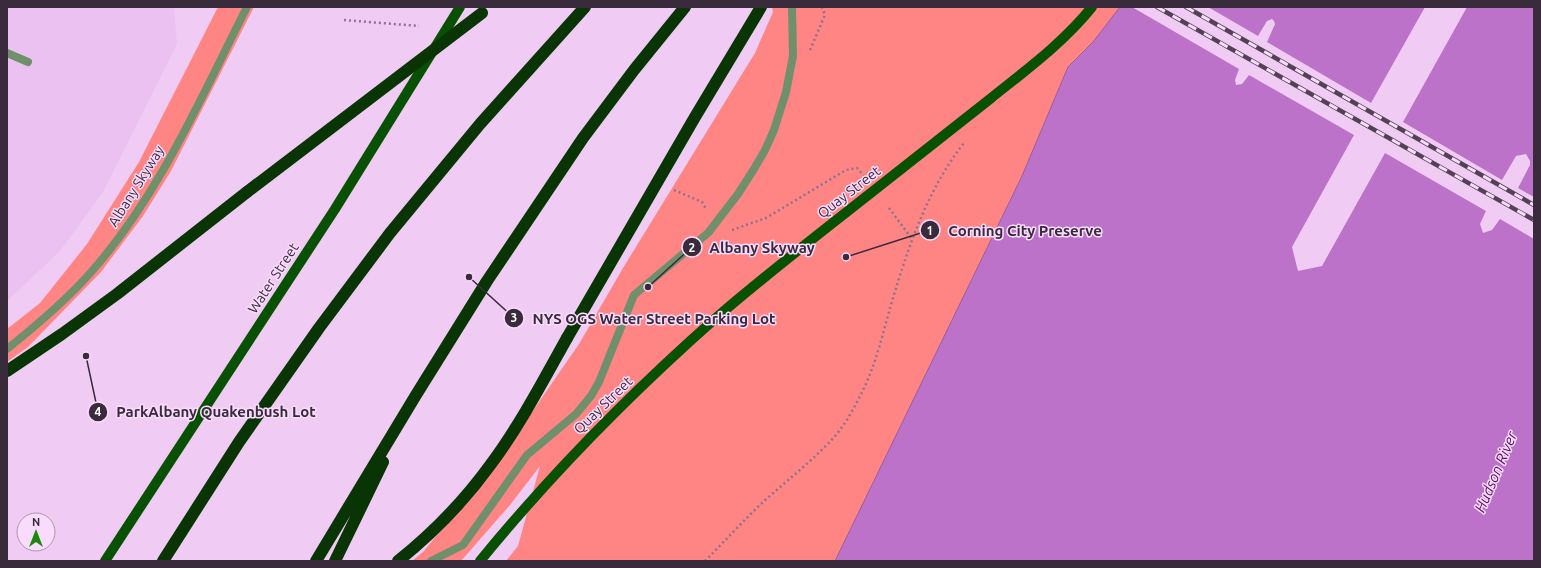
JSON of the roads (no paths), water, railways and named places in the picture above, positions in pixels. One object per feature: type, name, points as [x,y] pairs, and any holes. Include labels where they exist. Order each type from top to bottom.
[{"type":"highway","points":[[7,371],[62,334],[117,294],[247,192],[489,7]]},
{"type":"highway","points":[[163,561],[239,442],[319,328],[390,233],[480,124],[585,7]]},
{"type":"highway","points":[[316,561],[487,281],[583,138],[634,70],[685,7]]},
{"type":"highway","points":[[398,561],[435,530],[486,470],[504,446],[761,7]]},
{"type":"highway","points":[[335,561],[416,395]]},
{"type":"main road","name":"Water Street","points":[[105,561],[274,303],[402,102],[460,7]]},
{"type":"main road","name":"Quay Street","points":[[480,561],[544,486],[585,442],[681,350],[719,316],[825,229],[1033,64],[1069,33],[1092,7]]},
{"type":"street","name":"Albany Skyway","points":[[7,349],[38,324],[82,283],[108,252],[138,211],[168,162],[247,7]]},
{"type":"street","points":[[431,561],[463,545],[526,455],[576,414],[591,396],[599,382],[634,295],[708,233],[754,169],[774,130],[786,92],[793,56],[792,7]]},
{"type":"street","points":[[7,53],[28,62]]},
{"type":"water","name":"Hudson River","points":[[1120,7],[1534,7],[1534,561],[835,561],[1022,176],[1068,67],[1093,42]]},
{"type":"railway","points":[[1157,7],[1534,220]]},
{"type":"railway","points":[[1186,7],[1534,205]]},
{"type":"place","name":"Corning City Preserve","points":[[846,257]]},
{"type":"place","name":"NYS OGS Water Street Parking Lot","points":[[469,277]]},
{"type":"place","name":"Albany Skyway","points":[[648,287]]},
{"type":"place","name":"ParkAlbany Quakenbush Lot","points":[[86,356]]}]
